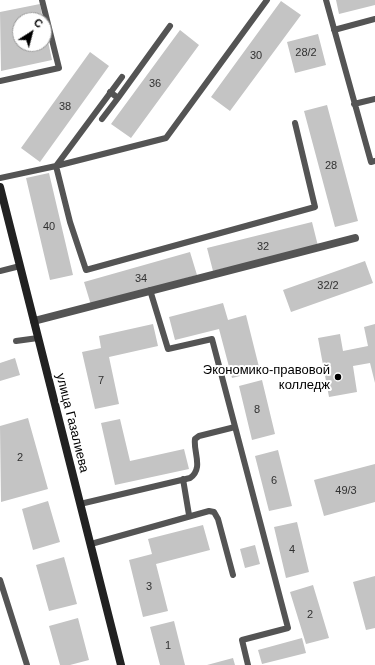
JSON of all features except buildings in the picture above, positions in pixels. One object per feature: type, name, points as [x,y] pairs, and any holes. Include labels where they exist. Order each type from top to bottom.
[{"type":"main road","name":"улица Газалиева","points":[[0,187],[121,665]]},
{"type":"street","points":[[34,321],[355,238]]},
{"type":"lane","points":[[0,81],[59,68],[42,0]]},
{"type":"lane","points":[[0,178],[56,166],[166,138],[267,0]]},
{"type":"lane","points":[[326,0],[371,162],[375,161]]},
{"type":"lane","points":[[334,30],[375,19]]},
{"type":"lane","points":[[102,119],[170,26]]},
{"type":"lane","points":[[56,166],[122,77]]},
{"type":"lane","points":[[110,92],[118,98]]},
{"type":"lane","points":[[354,104],[375,99]]},
{"type":"lane","points":[[56,166],[70,222],[86,270],[315,207],[295,123]]},
{"type":"lane","points":[[0,271],[20,266]]},
{"type":"lane","points":[[150,290],[168,349],[212,339],[288,628],[242,640],[248,665]]},
{"type":"lane","points":[[16,341],[38,338]]},
{"type":"lane","points":[[80,504],[183,480],[193,476],[198,464],[194,445],[195,439],[199,436],[235,427]]},
{"type":"lane","points":[[183,480],[189,515]]},
{"type":"lane","points":[[91,544],[202,511],[214,512],[218,519],[233,575]]},
{"type":"lane","points":[[0,580],[27,665]]},
{"type":"place","name":"Экономико-правовой колледж","points":[[338,377]]}]
